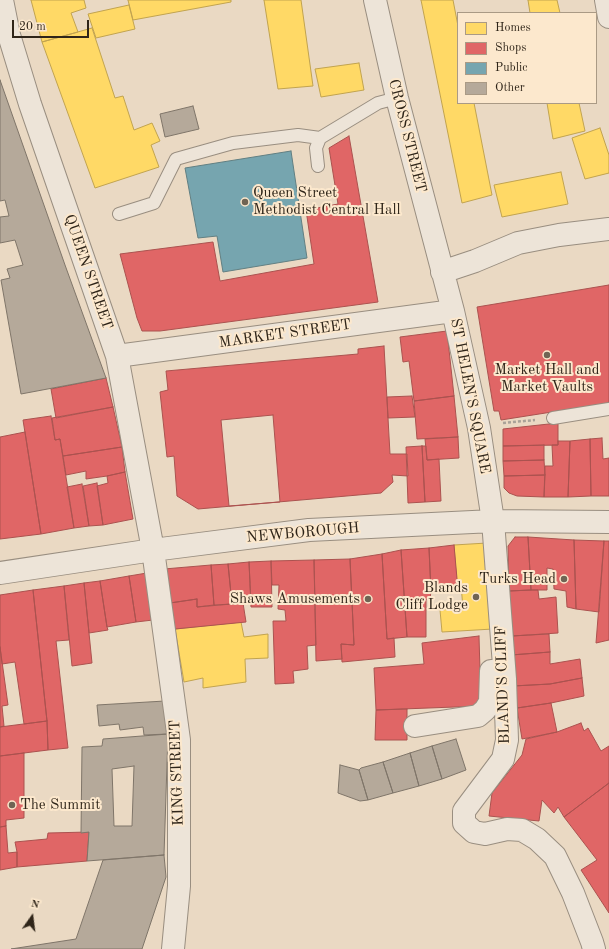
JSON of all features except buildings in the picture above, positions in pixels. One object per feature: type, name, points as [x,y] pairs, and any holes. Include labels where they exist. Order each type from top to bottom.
[{"type":"street","name":"QUEEN STREET","points":[[2,0],[9,35],[30,104],[117,356],[153,550]]},
{"type":"street","name":"CROSS STREET","points":[[374,0],[397,98],[442,272]]},
{"type":"street","points":[[606,0],[609,17]]},
{"type":"street","points":[[442,272],[475,261],[518,243],[559,235],[609,228]]},
{"type":"street","name":"ST HELEN'S SQUARE","points":[[442,272],[453,311],[479,428],[493,521]]},
{"type":"street","name":"MARKET STREET","points":[[117,356],[453,311]]},
{"type":"street","name":"NEWBOROUGH","points":[[0,573],[153,550],[309,530],[493,521],[609,522]]},
{"type":"street","name":"BLAND'S CLIFF","points":[[493,521],[502,631],[507,740],[503,759],[464,811],[464,823],[474,832],[485,834],[507,829],[522,830],[537,838],[556,856],[573,894],[594,949]]},
{"type":"street","name":"KING STREET","points":[[153,550],[179,740],[179,886],[173,949]]},
{"type":"street","points":[[415,726],[478,716],[485,710],[490,702],[492,646],[502,631]]},
{"type":"lane","points":[[318,166],[316,148],[320,138],[378,103],[397,98]]},
{"type":"lane","points":[[119,214],[154,203],[176,159],[233,143],[298,135],[320,138]]},
{"type":"lane","points":[[553,418],[609,409]]},
{"type":"path","points":[[479,428],[505,423],[553,418]]},
{"type":"place","name":"Queen Street Methodist Central Hall","points":[[245,202]]},
{"type":"place","name":"Market Hall and Market Vaults","points":[[547,355]]},
{"type":"place","name":"Turks Head","points":[[564,579]]},
{"type":"place","name":"Blands Cliff Lodge","points":[[476,597]]},
{"type":"place","name":"Shaws Amusements","points":[[368,599]]},
{"type":"place","name":"The Summit","points":[[12,805]]}]
